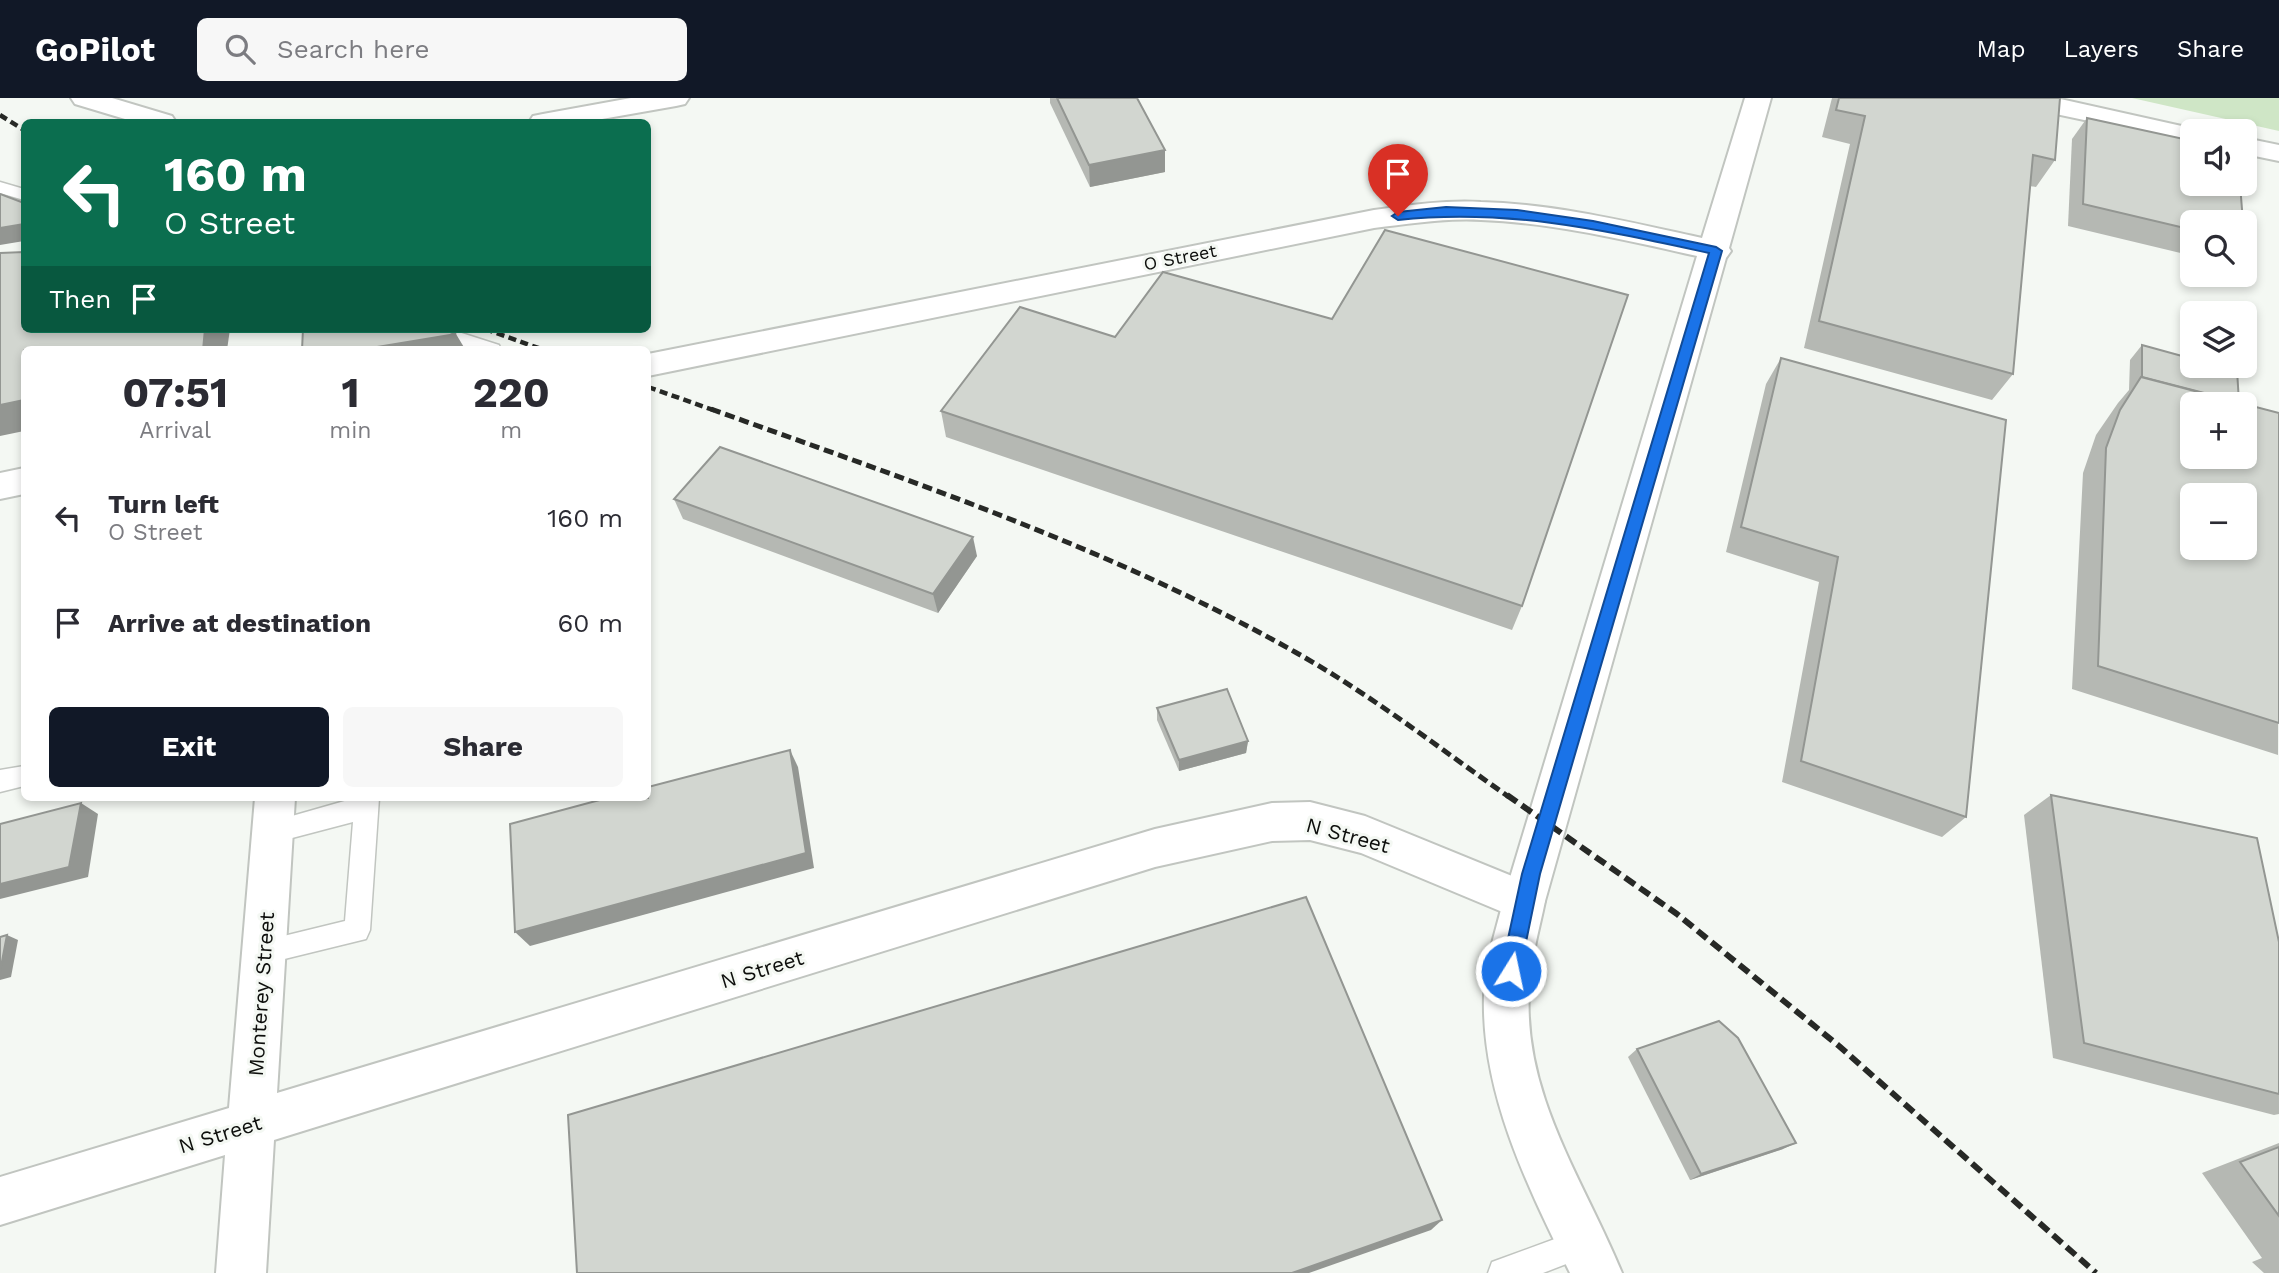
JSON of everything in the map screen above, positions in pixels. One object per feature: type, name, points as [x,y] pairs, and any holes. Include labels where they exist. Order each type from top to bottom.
[{"type":"street","points":[[84,98],[152,119]]},
{"type":"street","points":[[560,119],[676,98]]},
{"type":"street","points":[[1590,1258],[1524,1113],[1509,1047],[1506,994],[1524,901],[1716,251],[1758,98]]},
{"type":"street","points":[[2018,98],[2180,132]]},
{"type":"street","points":[[2257,148],[2279,153]]},
{"type":"street","name":"O Street","points":[[651,364],[1348,224],[1446,211],[1517,214],[1593,225],[1716,251]]},
{"type":"street","points":[[0,486],[21,482]]},
{"type":"street","name":"Monterey Street","points":[[241,1273],[274,815]]},
{"type":"street","name":"N Street","points":[[0,1200],[1155,848],[1272,822],[1310,821],[1364,835],[1524,901]]},
{"type":"lane","points":[[0,187],[21,194]]},
{"type":"lane","points":[[441,333],[480,346]]},
{"type":"lane","points":[[0,781],[21,777]]},
{"type":"lane","points":[[264,952],[357,930],[367,803],[274,815]]},
{"type":"lane","points":[[1503,1273],[1590,1258]]},
{"type":"green space","points":[[2132,98],[2279,98],[2279,131],[2257,126],[2257,119],[2226,119]]},
{"type":"building","points":[[1057,98],[1137,98],[1165,150],[1089,165]]},
{"type":"building","points":[[1839,98],[2060,98],[2055,160],[2033,155],[2013,374],[1819,321],[1865,116],[1836,110]]},
{"type":"building","points":[[2087,118],[2180,138],[2180,196],[2241,196],[2242,210],[2180,210],[2180,227],[2083,204]]},
{"type":"building","points":[[0,194],[21,202],[21,224],[0,228]]},
{"type":"building","points":[[1385,230],[1628,295],[1522,606],[941,411],[1020,307],[1115,337],[1163,272],[1332,319]]},
{"type":"building","points":[[21,252],[21,333],[205,333],[203,346],[21,346],[21,401],[0,405],[0,253]]},
{"type":"building","points":[[303,333],[456,334],[383,346],[302,346]]},
{"type":"building","points":[[2142,345],[2180,355],[2180,378],[2238,378],[2238,392],[2200,392],[2142,377]]},
{"type":"building","points":[[1781,358],[2006,420],[1966,817],[1801,761],[1838,557],[1741,527]]},
{"type":"building","points":[[2141,377],[2198,392],[2180,392],[2180,469],[2257,469],[2257,407],[2279,413],[2279,723],[2098,666],[2106,448],[2120,410]]},
{"type":"building","points":[[720,447],[973,537],[933,594],[674,499]]},
{"type":"building","points":[[1227,689],[1248,741],[1179,760],[1157,708]]},
{"type":"building","points":[[790,750],[806,853],[515,932],[510,824],[596,801],[651,801],[651,786]]},
{"type":"building","points":[[2051,795],[2257,838],[2279,942],[2279,1094],[2084,1043]]},
{"type":"building","points":[[81,803],[69,867],[0,884],[0,824]]},
{"type":"building","points":[[1306,897],[1442,1220],[1292,1273],[577,1273],[568,1115]]},
{"type":"building","points":[[7,935],[0,972],[0,937]]},
{"type":"building","points":[[1719,1021],[1738,1038],[1796,1143],[1701,1174],[1637,1049]]},
{"type":"building","points":[[2279,1147],[2279,1216],[2240,1162]]},
{"type":"railway","points":[[0,115],[21,128]]},
{"type":"railway","points":[[496,333],[533,346]]},
{"type":"railway","points":[[651,388],[716,411]]},
{"type":"railway","points":[[711,409],[1009,518],[1154,580],[1295,652],[1350,685],[1509,797]]},
{"type":"railway","points":[[1507,795],[1677,914],[1839,1046],[2096,1273]]},
{"type":"route","points":[[1398,216],[1446,211],[1517,214],[1593,225],[1716,251],[1531,874],[1511,971]]}]
